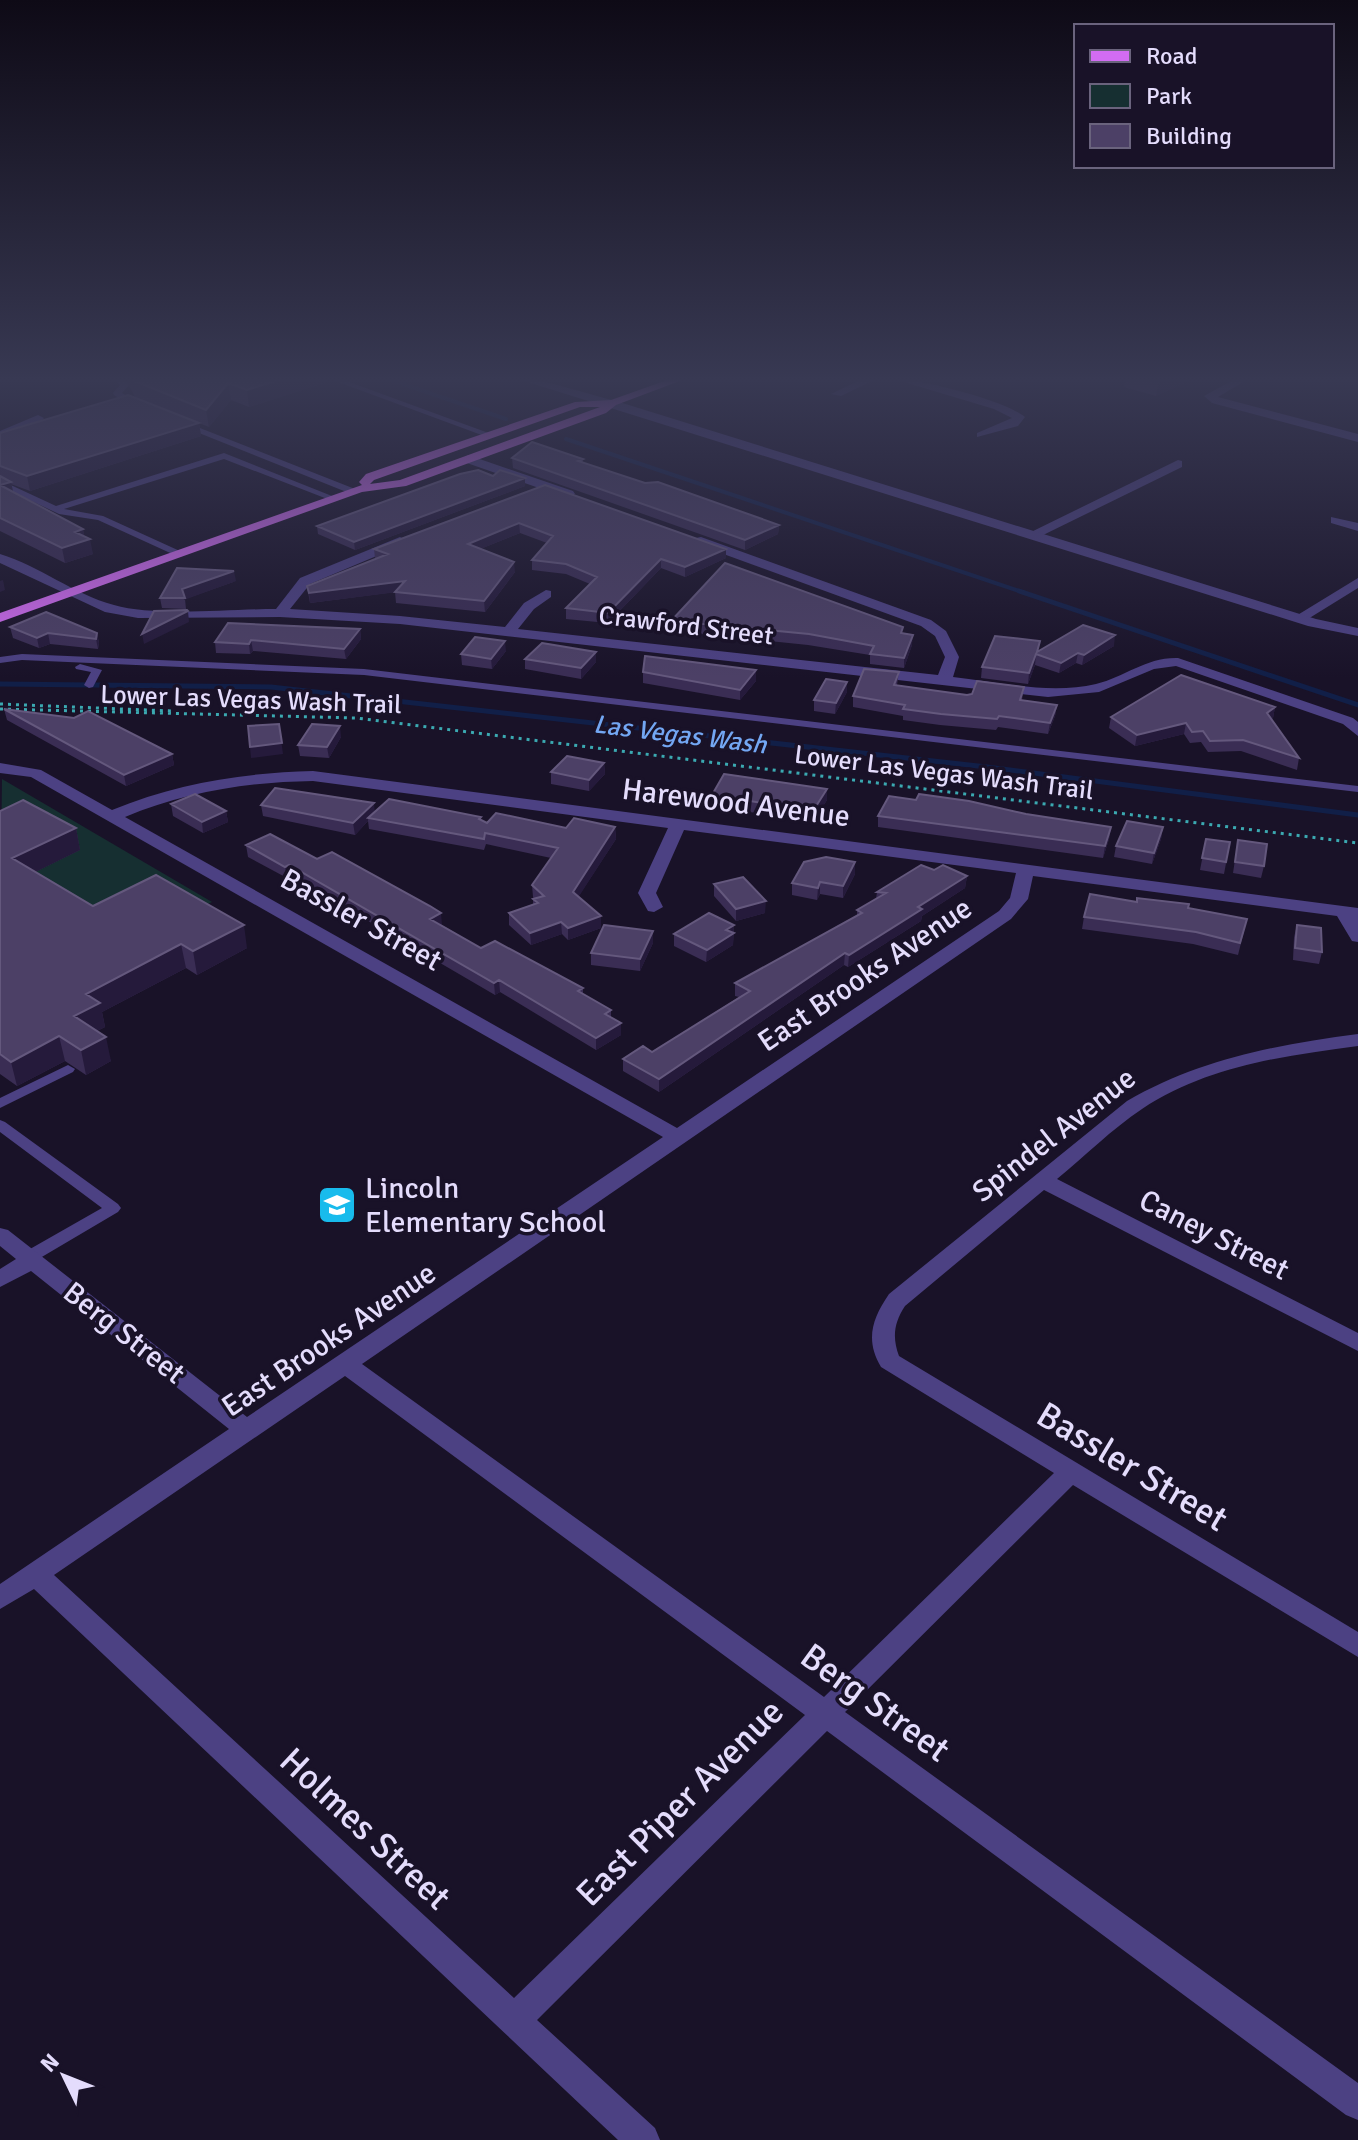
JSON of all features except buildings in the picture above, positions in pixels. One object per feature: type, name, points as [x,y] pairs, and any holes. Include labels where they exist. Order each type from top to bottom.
[{"type":"main road","points":[[356,490],[368,479]]},
{"type":"main road","points":[[0,618],[356,490],[413,479]]},
{"type":"street","points":[[525,479],[591,502]]},
{"type":"street","points":[[853,479],[1298,619],[1358,632]]},
{"type":"street","points":[[1032,535],[1147,479]]},
{"type":"street","points":[[518,496],[546,486]]},
{"type":"street","points":[[1336,520],[1358,527]]},
{"type":"street","points":[[280,613],[305,581],[420,533]]},
{"type":"street","points":[[681,534],[926,623],[941,634],[952,657],[944,680]]},
{"type":"street","name":"Crawford Street","points":[[0,558],[70,593],[110,609],[138,614],[280,613],[510,630],[1072,692],[1107,686],[1142,666],[1165,661],[1348,721],[1358,731]]},
{"type":"street","points":[[1298,619],[1358,582]]},
{"type":"street","points":[[510,630],[529,606],[546,594]]},
{"type":"street","name":"Bassler Street","points":[[4,768],[35,773],[680,1138]]},
{"type":"street","name":"Harewood Avenue","points":[[112,816],[150,799],[209,783],[272,776],[313,776],[1351,912]]},
{"type":"street","points":[[654,907],[647,893],[679,823]]},
{"type":"street","name":"East Brooks Avenue","points":[[0,1598],[1005,915],[1019,899],[1026,869]]},
{"type":"street","points":[[1351,912],[1358,937]]},
{"type":"street","name":"Spindel Avenue","points":[[880,1340],[882,1320],[897,1300],[1134,1105],[1172,1082],[1246,1055],[1358,1040]]},
{"type":"street","name":"Caney Street","points":[[1042,1180],[1358,1343]]},
{"type":"street","name":"Berg Street","points":[[0,1235],[248,1431]]},
{"type":"street","points":[[0,1279],[30,1259]]},
{"type":"street","name":"Bassler Street","points":[[880,1340],[889,1361],[1358,1646]]},
{"type":"street","name":"Berg Street","points":[[346,1364],[1358,2103]]},
{"type":"street","name":"East Piper Avenue","points":[[514,2020],[1070,1473]]},
{"type":"street","name":"Holmes Street","points":[[35,1574],[643,2140]]},
{"type":"lane","points":[[56,509],[152,479]]},
{"type":"lane","points":[[283,479],[333,498]]},
{"type":"lane","points":[[327,479],[356,490]]},
{"type":"lane","points":[[0,483],[56,509],[100,518],[179,554]]},
{"type":"lane","points":[[1,660],[22,657],[364,672],[1358,789]]},
{"type":"lane","points":[[1,660],[97,670],[89,685]]},
{"type":"lane","points":[[0,1104],[68,1069]]},
{"type":"lane","points":[[0,1125],[113,1208],[30,1259]]},
{"type":"path","name":"Lower Las Vegas Wash Trail","points":[[0,706],[356,718],[1358,843]]},
{"type":"green space","points":[[2,779],[212,902],[63,974],[0,933]]},
{"type":"waterway","name":"Las Vegas Wash","points":[[685,479],[1025,593]]},
{"type":"waterway","name":"Las Vegas Wash","points":[[1019,591],[1358,705]]},
{"type":"waterway","name":"Las Vegas Wash","points":[[0,684],[271,687],[987,767],[1358,815]]},
{"type":"place","name":"Lincoln Elementary School","points":[[337,1205]]}]
